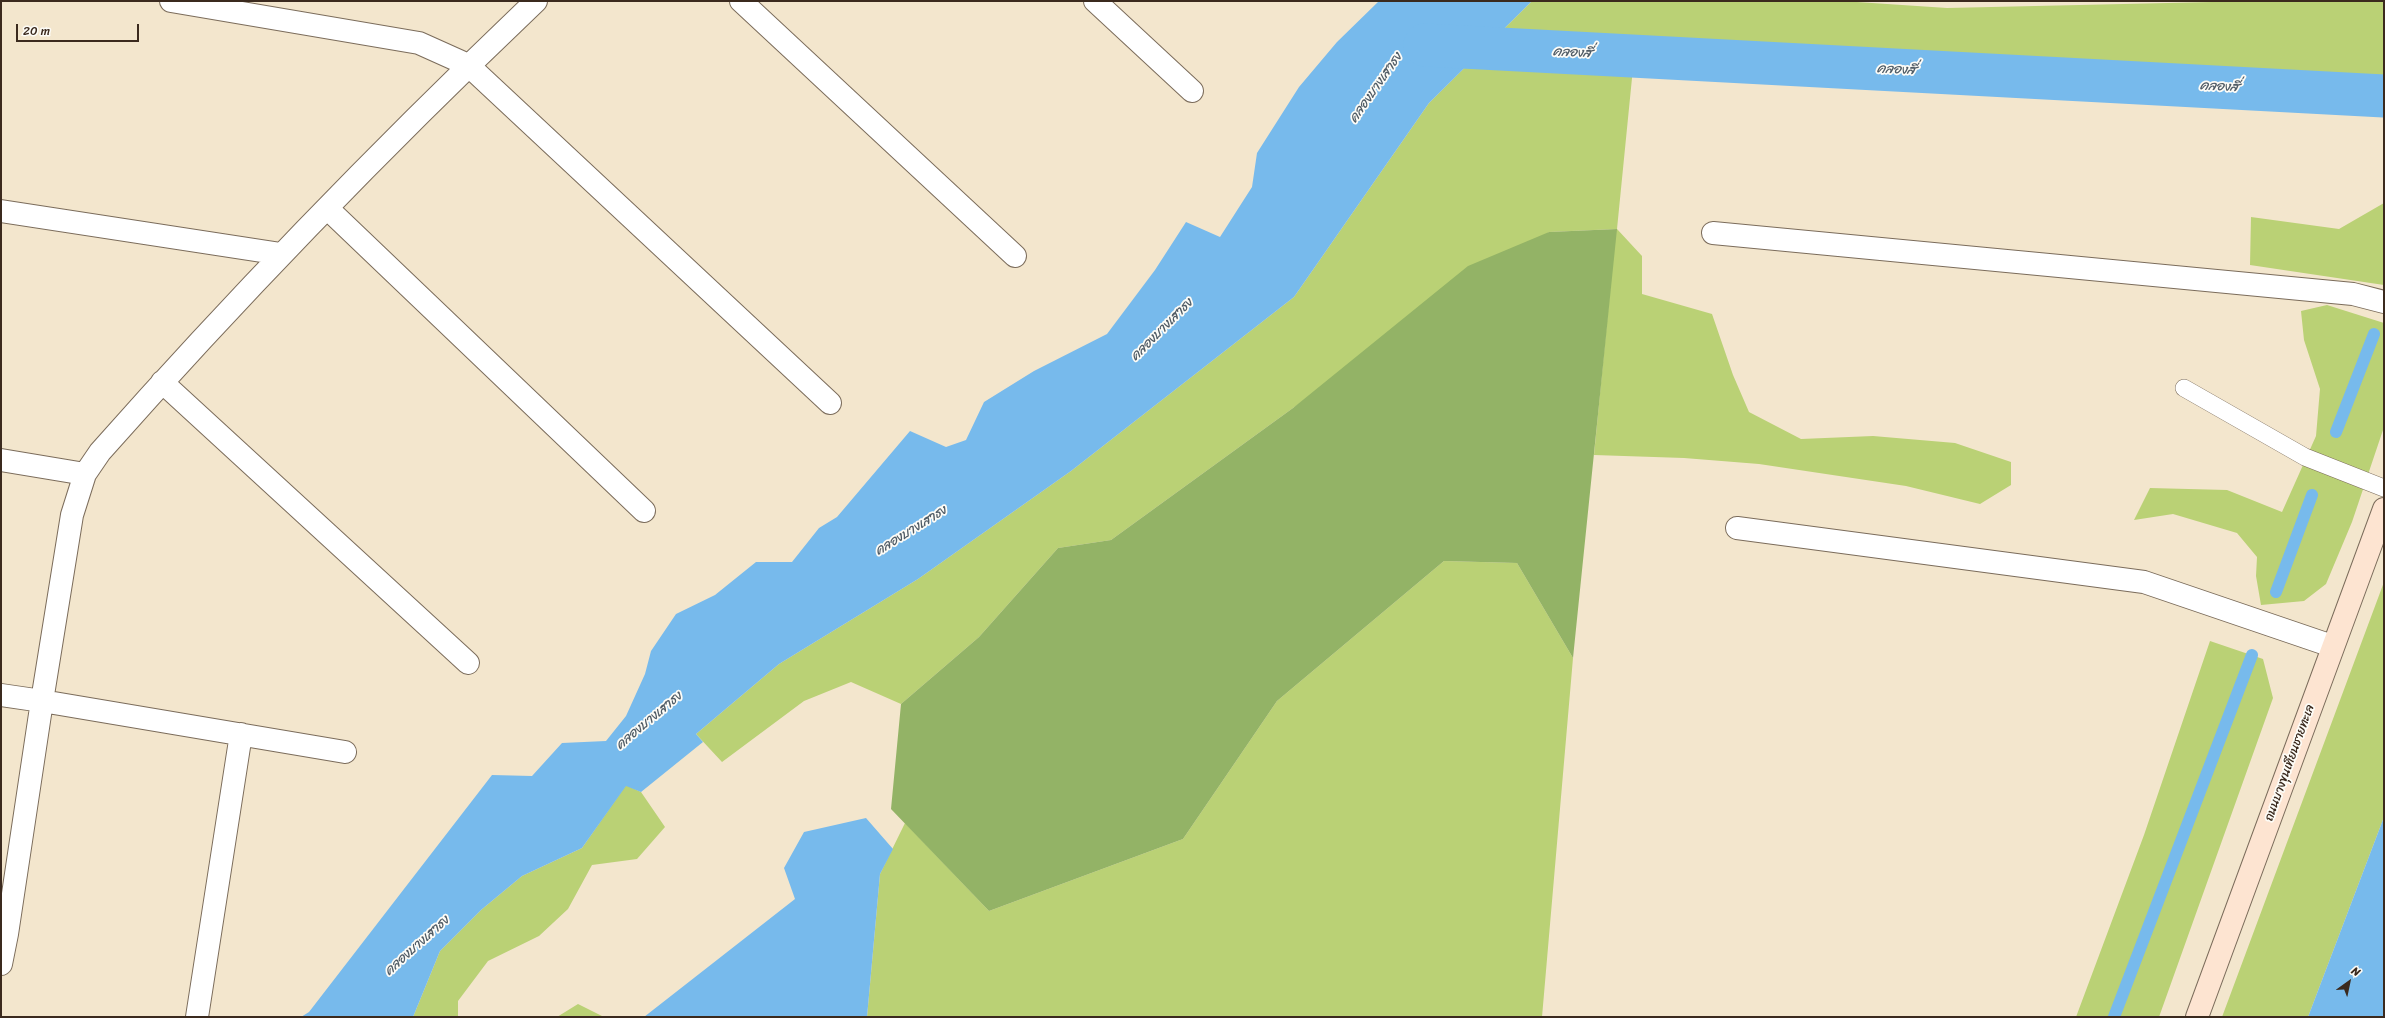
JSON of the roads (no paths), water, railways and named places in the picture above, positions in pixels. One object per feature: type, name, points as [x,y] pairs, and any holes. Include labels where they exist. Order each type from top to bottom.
[{"type":"main road","name":"ถนนบางขุนเทียนชายทะเล","points":[[2197,1017],[2332,646],[2384,509]]},
{"type":"street","points":[[171,1],[420,43],[468,65],[830,403]]},
{"type":"street","points":[[1,964],[4,933],[72,515],[85,474],[100,452],[162,382],[281,254],[328,209],[390,142],[468,65],[536,1]]},
{"type":"street","points":[[741,1],[1015,256]]},
{"type":"street","points":[[1095,1],[1192,91]]},
{"type":"street","points":[[328,209],[644,511]]},
{"type":"street","points":[[1,211],[281,254]]},
{"type":"street","points":[[1713,233],[2353,294],[2384,302]]},
{"type":"street","points":[[162,382],[468,663]]},
{"type":"street","points":[[1,460],[85,474]]},
{"type":"street","points":[[1737,528],[2144,582],[2332,646]]},
{"type":"street","points":[[1,695],[345,752]]},
{"type":"street","points":[[197,1017],[242,734]]},
{"type":"lane","points":[[2184,388],[2306,457],[2384,488]]},
{"type":"water","name":"คลองบางเสาธง","points":[[1379,1],[1532,1],[1429,103],[1294,297],[1071,471],[918,579],[779,664],[696,734],[703,742],[641,792],[626,786],[582,848],[522,876],[481,910],[440,951],[413,1017],[301,1017],[309,1012],[492,775],[532,776],[562,743],[606,741],[626,716],[645,674],[651,651],[676,614],[715,595],[756,562],[792,562],[819,528],[837,517],[910,431],[946,447],[966,440],[984,402],[1034,371],[1107,334],[1155,270],[1186,222],[1220,237],[1252,187],[1257,153],[1299,87],[1337,42]]},
{"type":"water","points":[[2384,817],[2384,1017],[2308,1017]]},
{"type":"water","points":[[866,818],[893,849],[880,874],[867,1017],[644,1017],[795,899],[784,868],[804,832]]},
{"type":"waterway","name":"คลองสี่","points":[[1425,45],[2384,96]]},
{"type":"waterway","points":[[2336,432],[2374,334]]},
{"type":"waterway","points":[[2276,592],[2312,495]]},
{"type":"waterway","points":[[2114,1017],[2252,655]]}]
